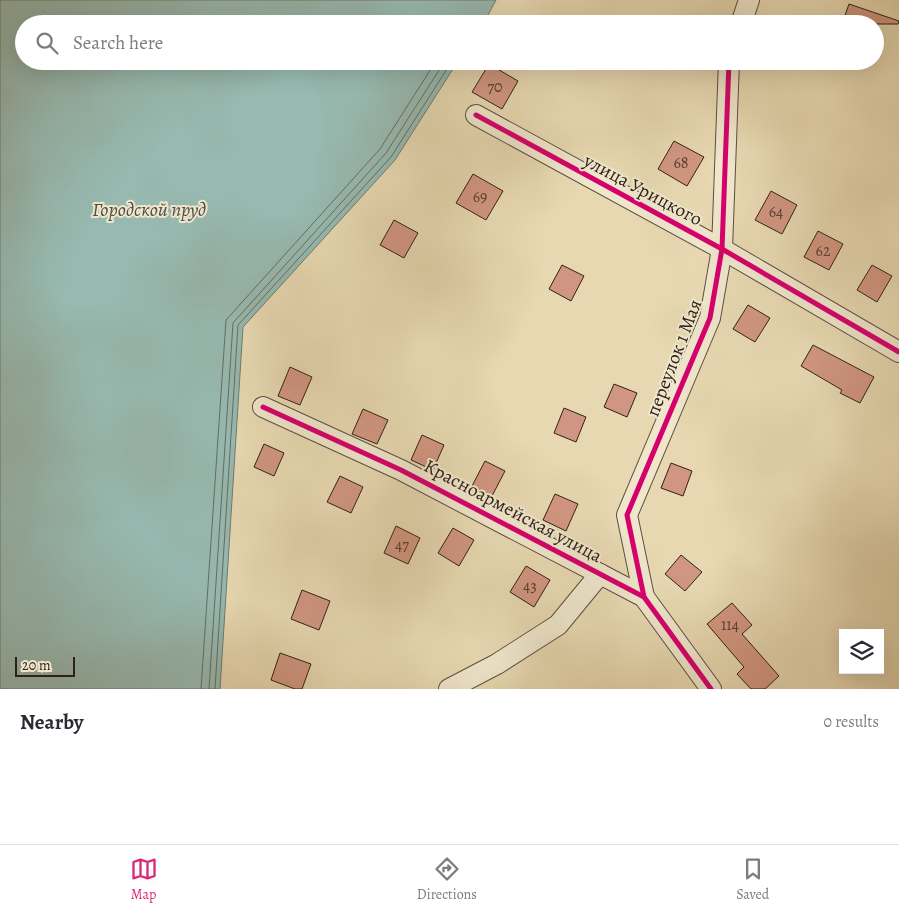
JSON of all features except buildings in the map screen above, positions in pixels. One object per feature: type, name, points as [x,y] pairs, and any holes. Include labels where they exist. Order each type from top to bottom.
[{"type":"street","points":[[744,15],[749,0]]},
{"type":"street","name":"переулок 1 Мая","points":[[644,597],[627,515],[710,318],[722,249],[729,70]]},
{"type":"street","name":"улица Урицкого","points":[[476,116],[722,249],[899,352]]},
{"type":"street","name":"Красноармейская улица","points":[[263,407],[401,470],[644,597],[711,689]]},
{"type":"street","points":[[449,689],[497,664],[558,625],[600,574]]},
{"type":"water","name":"Городской пруд","points":[[0,0],[496,0],[488,15],[15,15],[15,70],[452,70],[395,160],[243,327],[220,689],[0,689]]},
{"type":"cycle path","points":[[644,597],[627,515],[710,318],[722,249],[729,70]]},
{"type":"cycle path","points":[[476,115],[722,249],[899,352]]},
{"type":"cycle path","points":[[263,407],[401,470],[644,597],[711,689]]}]
